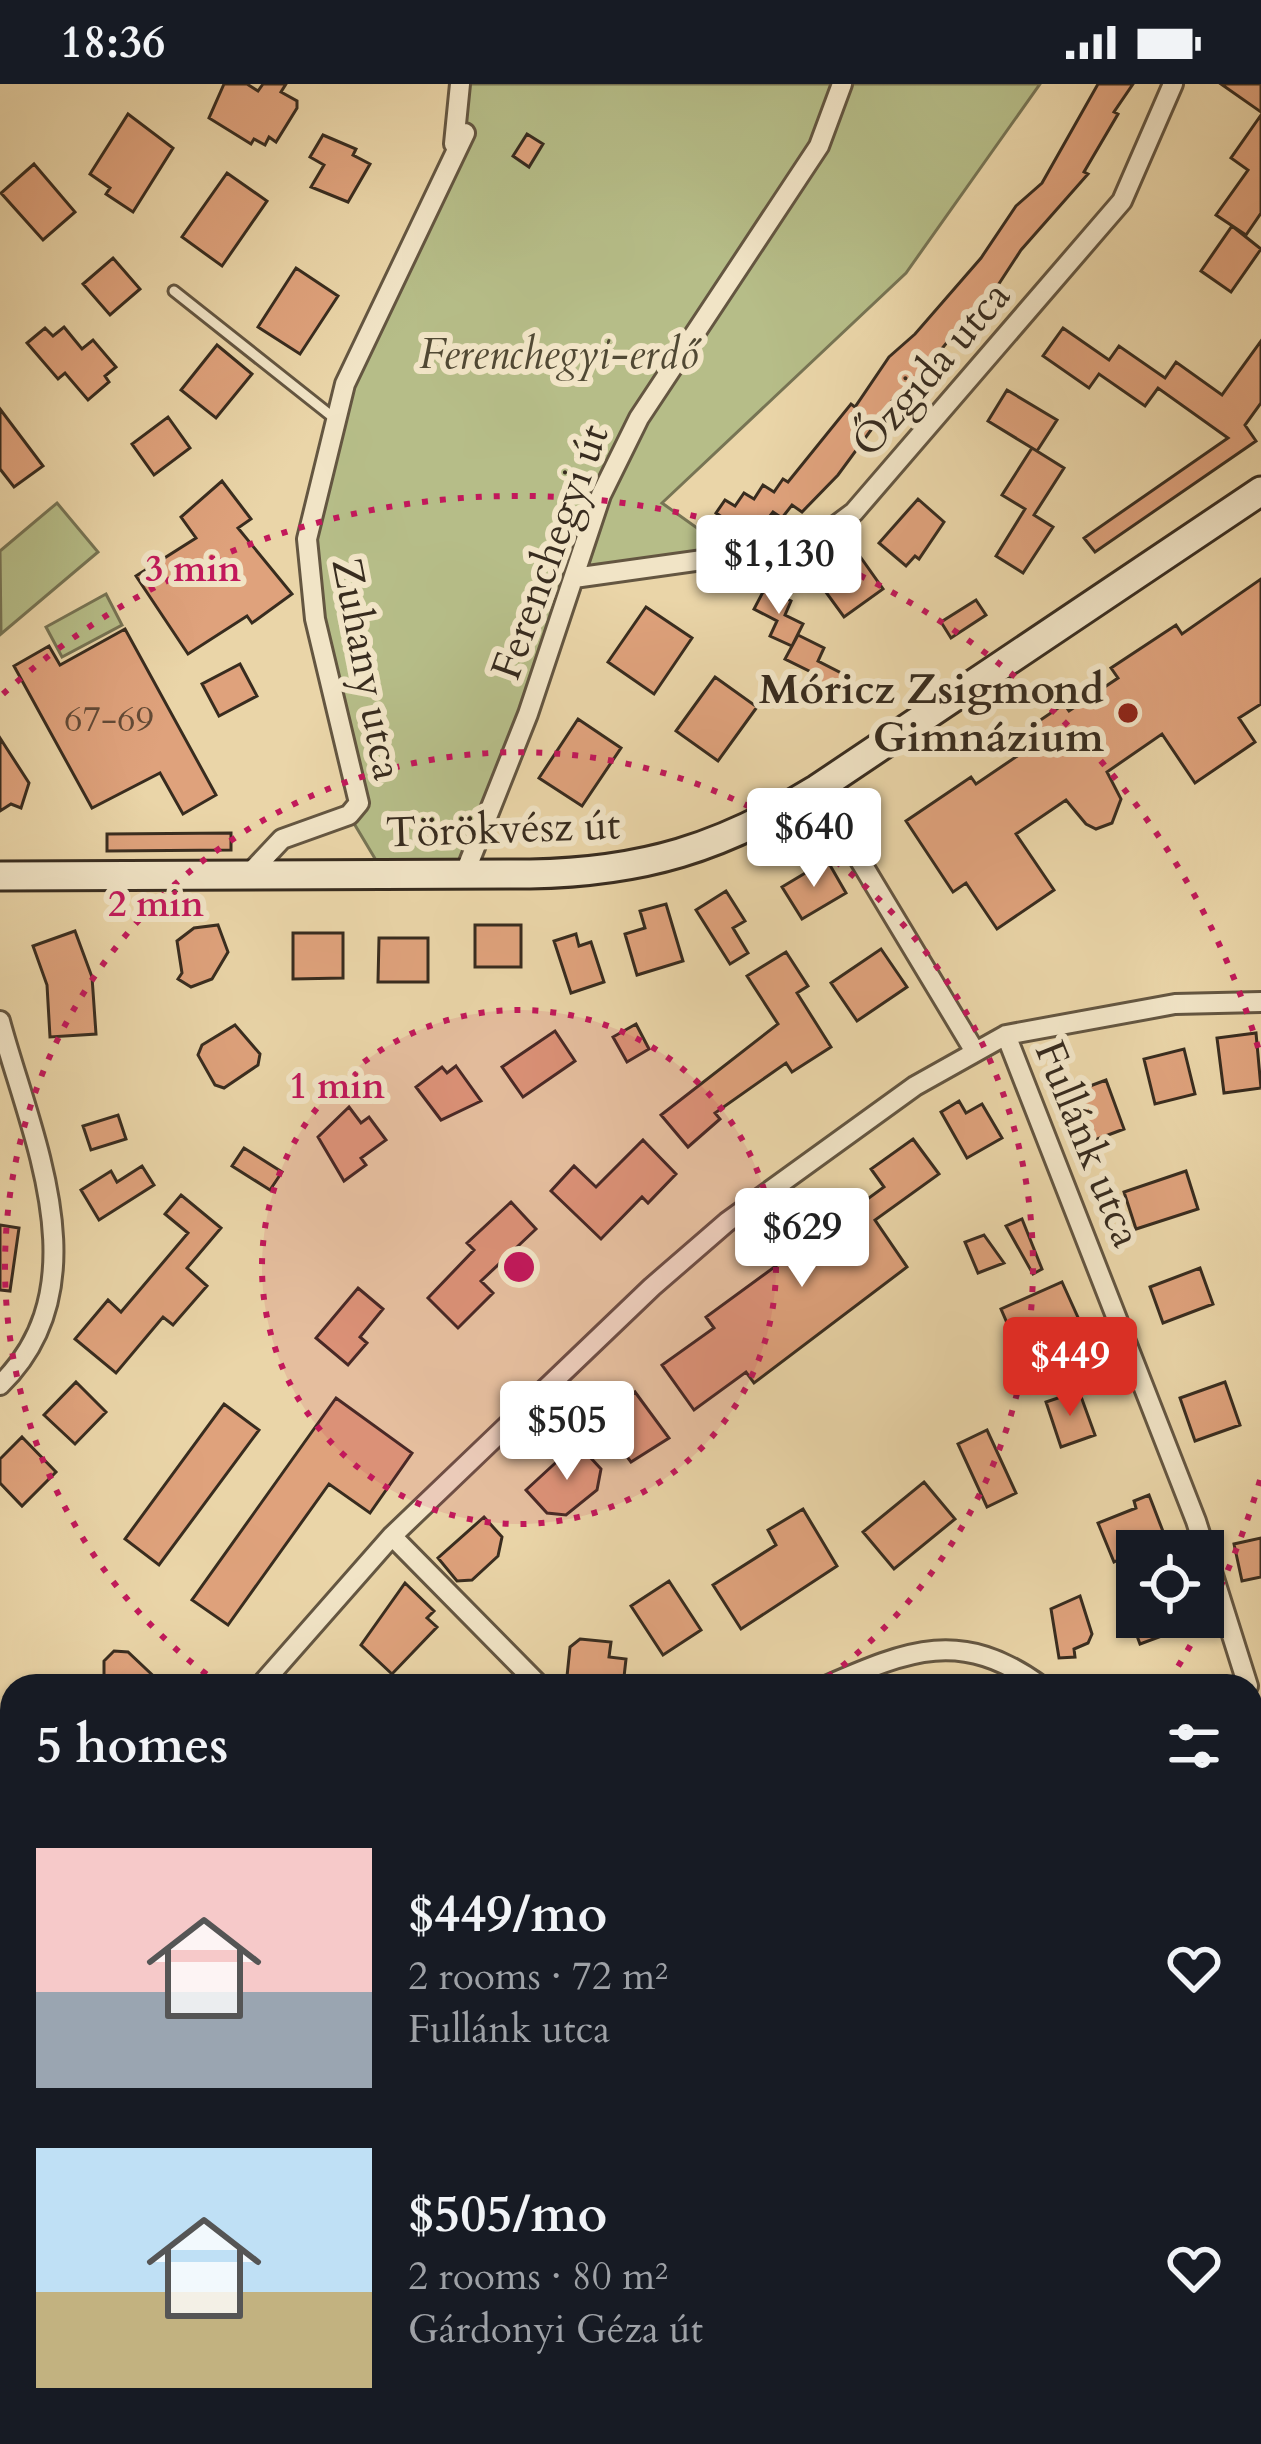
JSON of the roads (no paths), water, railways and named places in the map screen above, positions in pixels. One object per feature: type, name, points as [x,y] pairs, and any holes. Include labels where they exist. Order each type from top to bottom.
[{"type":"street","name":"Zuhany utca","points":[[452,154],[460,84]]},
{"type":"street","name":"Ferenchegyi út","points":[[464,875],[528,714],[601,495],[639,418],[819,146],[842,84]]},
{"type":"street","name":"Őzgida utca","points":[[574,578],[810,545],[854,512],[1122,201],[1173,84]]},
{"type":"street","name":"Zuhany utca","points":[[249,874],[283,839],[349,815],[359,802],[316,619],[307,538],[345,385],[464,133]]},
{"type":"street","name":"Törökvész út","points":[[0,876],[606,873],[667,860],[764,822],[818,789],[1261,491]]},
{"type":"street","points":[[818,789],[974,1050]]},
{"type":"street","points":[[271,1674],[392,1536],[727,1222],[974,1050],[1006,1035],[1175,1004],[1261,1002]]},
{"type":"street","points":[[0,1021],[56,1230],[47,1300],[16,1370],[0,1385]]},
{"type":"street","name":"Fullánk utca","points":[[1006,1035],[1196,1521],[1244,1674]]},
{"type":"street","points":[[392,1536],[528,1674]]},
{"type":"street","points":[[855,1674],[902,1655],[955,1647],[983,1653],[1020,1674]]},
{"type":"lane","points":[[174,291],[334,419]]},
{"type":"place","name":"Móricz Zsigmond Gimnázium","points":[[1128,713]]},
{"type":"park label","name":"Ferenchegyi-erdő","points":[[559,354]]}]
